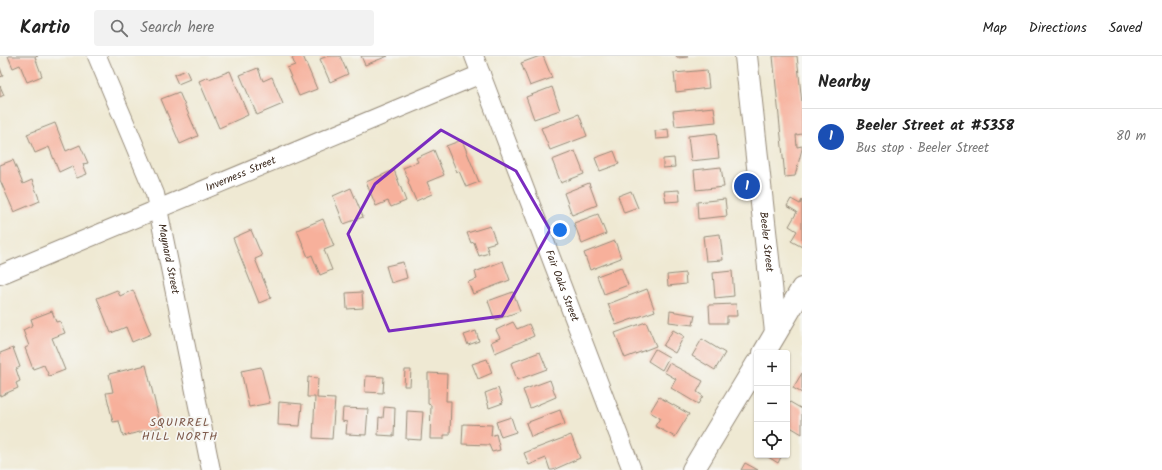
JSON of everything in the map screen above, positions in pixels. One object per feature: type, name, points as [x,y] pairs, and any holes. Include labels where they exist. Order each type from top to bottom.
[{"type":"street","name":"Maynard Street","points":[[97,56],[155,194],[172,286],[211,470]]},
{"type":"street","name":"Fair Oaks Street","points":[[474,56],[632,470]]},
{"type":"street","name":"Beeler Street","points":[[746,56],[776,332]]},
{"type":"street","name":"Inverness Street","points":[[0,276],[481,74]]},
{"type":"street","points":[[766,350],[802,289]]},
{"type":"street","points":[[693,470],[754,369]]},
{"type":"highlighted area","points":[[441,130],[516,171],[550,230],[502,316],[389,331],[348,234],[375,184]]},
{"type":"building","points":[[8,56],[38,56],[35,57],[42,76],[27,82],[20,65],[13,68]]},
{"type":"building","points":[[296,56],[303,56],[317,89],[299,96],[287,68],[295,65],[292,58]]},
{"type":"building","points":[[328,56],[340,56],[348,74],[330,82],[320,59]]},
{"type":"building","points":[[361,56],[388,56],[365,65]]},
{"type":"building","points":[[543,56],[552,78],[530,86],[521,63]]},
{"type":"building","points":[[676,56],[688,56],[688,57],[677,58]]},
{"type":"building","points":[[773,56],[797,56],[802,103],[802,134],[796,135],[797,147],[802,146],[802,149],[795,176],[785,177]]},
{"type":"building","points":[[0,68],[3,76],[0,77]]},
{"type":"building","points":[[258,68],[263,81],[272,77],[283,104],[257,115],[240,75]]},
{"type":"building","points":[[186,70],[190,79],[178,84],[174,75]]},
{"type":"building","points":[[707,70],[709,88],[676,92],[674,73]]},
{"type":"building","points":[[230,71],[248,115],[219,128],[199,81]]},
{"type":"building","points":[[0,86],[4,95],[0,97]]},
{"type":"building","points":[[552,87],[560,110],[534,119],[526,97]]},
{"type":"building","points":[[179,92],[198,136],[180,144],[161,99]]},
{"type":"building","points":[[714,107],[716,122],[675,126],[673,111]]},
{"type":"building","points":[[579,114],[587,136],[550,150],[541,128]]},
{"type":"building","points":[[55,123],[66,151],[80,145],[88,163],[83,164],[87,174],[77,178],[72,166],[59,172],[49,147],[35,153],[27,134]]},
{"type":"building","points":[[668,129],[669,138],[656,139],[655,131]]},
{"type":"building","points":[[716,133],[719,158],[691,161],[688,136]]},
{"type":"building","points":[[462,140],[479,182],[466,187],[459,171],[457,172],[446,146]]},
{"type":"building","points":[[434,150],[444,175],[427,182],[432,194],[416,201],[403,168],[418,162],[416,158]]},
{"type":"building","points":[[575,151],[584,174],[561,183],[552,160]]},
{"type":"building","points":[[614,151],[619,164],[600,171],[595,158]]},
{"type":"building","points":[[674,158],[675,167],[663,168],[663,159]]},
{"type":"building","points":[[13,160],[23,184],[32,180],[40,201],[14,212],[0,180],[0,165]]},
{"type":"building","points":[[721,167],[724,187],[696,190],[694,170]]},
{"type":"building","points":[[394,170],[406,201],[391,207],[388,201],[376,206],[366,182]]},
{"type":"building","points":[[589,183],[597,205],[572,215],[564,193]]},
{"type":"building","points":[[351,188],[363,217],[344,224],[333,196]]},
{"type":"building","points":[[679,190],[680,201],[666,202],[664,191]]},
{"type":"building","points":[[631,191],[638,208],[624,213],[618,196]]},
{"type":"building","points":[[725,199],[727,216],[698,219],[697,202]]},
{"type":"building","points":[[791,199],[800,204],[802,200],[802,247],[791,241],[797,231],[789,226],[797,212],[787,206]]},
{"type":"building","points":[[598,214],[606,234],[582,244],[574,223]]},
{"type":"building","points":[[323,219],[334,246],[324,250],[332,270],[320,275],[312,255],[308,257],[297,230]]},
{"type":"building","points":[[490,226],[496,242],[486,245],[489,253],[479,256],[474,242],[471,243],[467,233]]},
{"type":"building","points":[[251,230],[262,256],[255,259],[271,298],[259,303],[233,238]]},
{"type":"building","points":[[720,234],[723,260],[706,261],[703,236]]},
{"type":"building","points":[[615,241],[621,258],[590,270],[584,253]]},
{"type":"building","points":[[503,261],[510,280],[473,294],[468,282],[477,279],[475,272]]},
{"type":"building","points":[[403,262],[407,278],[391,283],[386,266]]},
{"type":"building","points":[[621,267],[628,285],[604,294],[597,276]]},
{"type":"building","points":[[732,271],[734,296],[715,298],[713,273]]},
{"type":"building","points":[[685,273],[686,284],[668,286],[667,275]]},
{"type":"building","points":[[647,289],[655,311],[616,325],[608,304]]},
{"type":"building","points":[[117,290],[120,296],[133,290],[151,334],[132,342],[126,327],[111,333],[97,298]]},
{"type":"building","points":[[362,292],[363,308],[347,309],[346,293]]},
{"type":"building","points":[[513,292],[520,311],[495,320],[488,301]]},
{"type":"building","points":[[736,304],[737,316],[727,316],[727,323],[710,323],[709,305]]},
{"type":"building","points":[[52,311],[56,322],[60,321],[65,333],[52,338],[65,370],[49,376],[44,365],[33,369],[25,348],[29,346],[23,330],[33,325],[31,319]]},
{"type":"building","points":[[670,311],[695,315],[693,325],[669,322]]},
{"type":"building","points":[[513,322],[517,329],[529,324],[534,336],[495,353],[491,342],[500,338],[496,330]]},
{"type":"building","points":[[646,322],[656,346],[625,358],[615,333]]},
{"type":"building","points":[[673,330],[684,336],[675,353],[663,346]]},
{"type":"building","points":[[476,331],[479,341],[468,345],[464,335]]},
{"type":"building","points":[[702,339],[725,353],[715,370],[692,356]]},
{"type":"building","points":[[13,348],[20,367],[16,369],[20,381],[16,383],[18,388],[0,396],[0,353]]},
{"type":"building","points":[[655,349],[669,357],[662,370],[648,361]]},
{"type":"building","points":[[540,352],[547,369],[517,380],[511,363]]},
{"type":"building","points":[[487,359],[492,373],[478,379],[472,364]]},
{"type":"building","points":[[669,363],[703,381],[697,392],[703,396],[698,404],[671,388],[676,379],[664,372]]},
{"type":"building","points":[[146,365],[161,427],[123,436],[119,421],[113,422],[106,393],[113,392],[109,374]]},
{"type":"building","points":[[261,367],[270,403],[249,407],[241,371]]},
{"type":"building","points":[[405,370],[411,370],[410,386],[404,386]]},
{"type":"building","points":[[428,373],[447,374],[446,401],[451,401],[450,435],[444,435],[444,439],[430,439],[431,405],[428,404]]},
{"type":"building","points":[[802,373],[802,393],[793,388]]},
{"type":"building","points":[[366,376],[384,377],[383,393],[365,392]]},
{"type":"building","points":[[308,377],[318,378],[317,398],[335,399],[332,439],[313,438],[315,397],[307,397]]},
{"type":"building","points":[[550,380],[556,397],[530,408],[523,390]]},
{"type":"building","points":[[498,388],[503,403],[489,408],[485,393]]},
{"type":"building","points":[[659,397],[689,414],[675,437],[655,426],[660,418],[650,412]]},
{"type":"building","points":[[279,402],[302,404],[300,426],[278,425]]},
{"type":"building","points":[[790,402],[802,409],[802,434],[790,427]]},
{"type":"building","points":[[384,407],[395,408],[394,436],[378,435],[379,417],[383,418]]},
{"type":"building","points":[[343,408],[368,409],[366,435],[346,434],[347,422],[342,421]]},
{"type":"building","points":[[560,410],[565,424],[531,437],[526,423]]},
{"type":"building","points":[[407,411],[423,412],[421,440],[406,439]]},
{"type":"building","points":[[511,417],[516,432],[501,437],[496,422]]},
{"type":"building","points":[[463,424],[492,425],[491,436],[496,434],[500,450],[492,452],[489,445],[462,444]]},
{"type":"building","points":[[571,435],[580,458],[553,470],[550,470],[546,458],[529,465],[524,453]]},
{"type":"building","points":[[770,458],[780,458],[778,463]]},
{"type":"building","points":[[745,463],[758,470],[741,470]]},
{"type":"place","name":"Beeler Street at #5358","points":[[747,186]]},
{"type":"district","name":"SQUIRREL HILL NORTH","points":[[180,429]]}]
